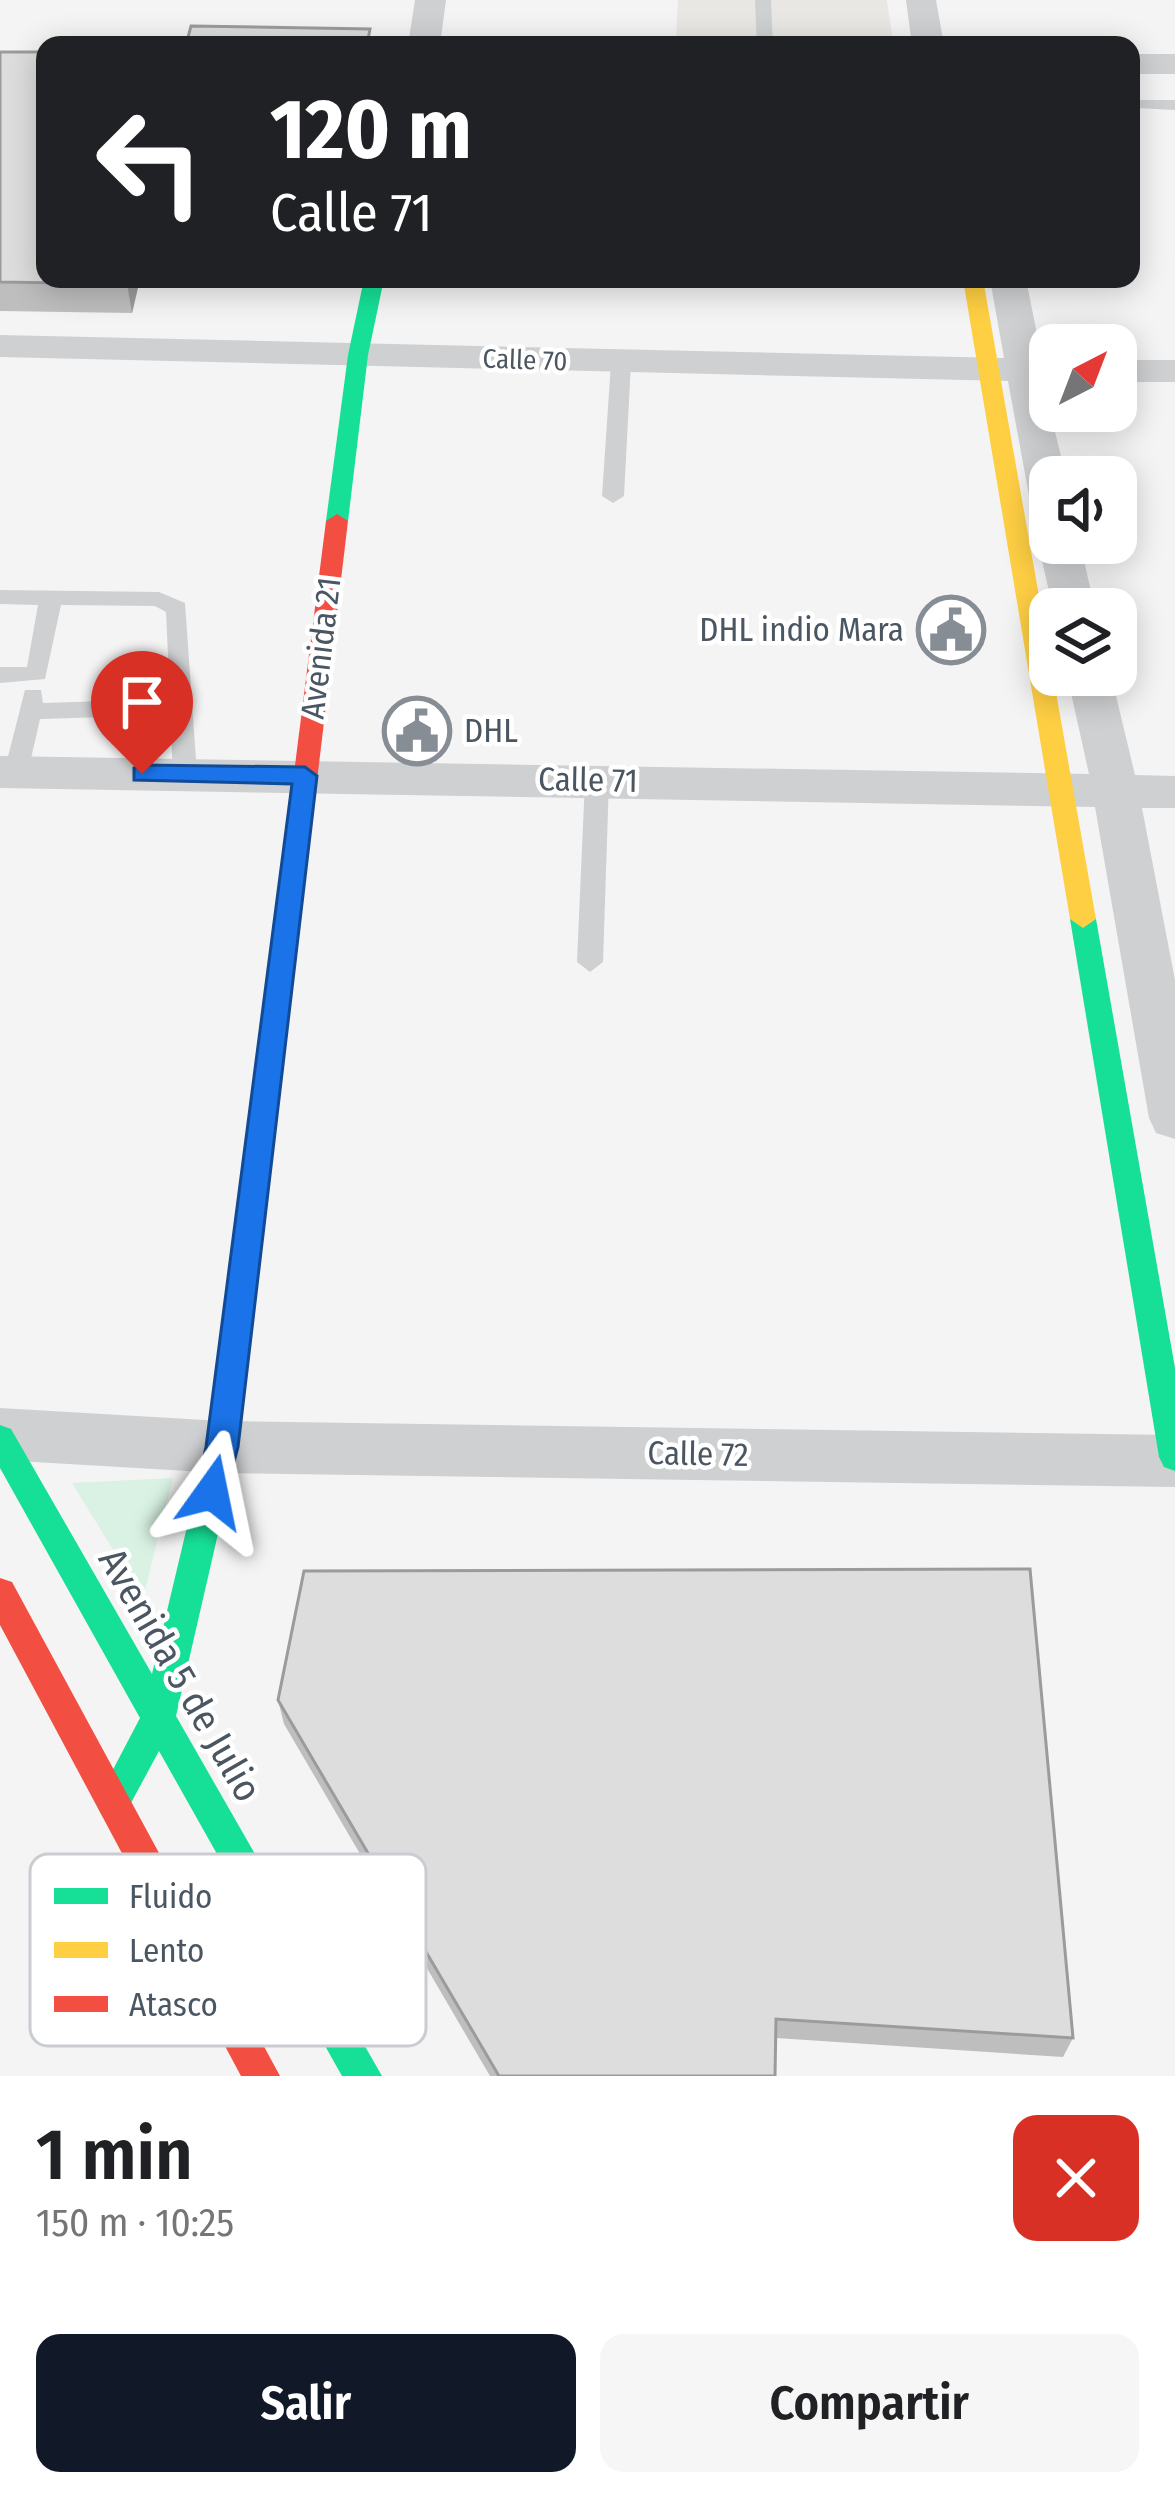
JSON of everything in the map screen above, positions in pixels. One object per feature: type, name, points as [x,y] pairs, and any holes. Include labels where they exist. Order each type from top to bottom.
[{"type":"street","points":[[425,36],[430,0]]},
{"type":"street","points":[[921,0],[927,36]]},
{"type":"street","points":[[1140,64],[1175,64]]},
{"type":"street","name":"Avenida 21","points":[[113,1802],[159,1717],[222,1447],[358,355],[372,288]]},
{"type":"street","points":[[978,288],[1023,371],[1063,788],[1175,1459]]},
{"type":"street","points":[[1009,288],[1041,456]]},
{"type":"street","name":"Calle 70","points":[[0,346],[1023,371]]},
{"type":"street","points":[[1137,370],[1175,370]]},
{"type":"street","points":[[1094,696],[1116,792],[1175,1118]]},
{"type":"street","name":"Calle 71","points":[[8,772],[1175,792]]},
{"type":"street","name":"Calle 72","points":[[0,1436],[222,1447],[1175,1459]]},
{"type":"street","name":"Avenida 5 de Julio","points":[[0,1436],[237,1854]]},
{"type":"street","points":[[0,1593],[141,1854]]},
{"type":"street","points":[[245,2046],[261,2076]]},
{"type":"street","name":"Avenida 5 de Julio","points":[[346,2046],[363,2076]]},
{"type":"lane","points":[[763,0],[765,36]]},
{"type":"lane","points":[[1142,104],[1175,104]]},
{"type":"lane","points":[[613,496],[621,363]]},
{"type":"lane","points":[[8,772],[31,711],[51,596]]},
{"type":"lane","points":[[0,597],[159,598],[177,608],[184,774]]},
{"type":"lane","points":[[0,675],[37,674]]},
{"type":"lane","points":[[31,711],[183,707]]},
{"type":"lane","points":[[590,962],[597,780]]},
{"type":"shaded area","points":[[678,0],[887,0],[892,36],[676,36]]},
{"type":"green space","points":[[173,1478],[143,1598],[72,1483]]},
{"type":"building","points":[[191,26],[370,29],[369,36],[188,36]]},
{"type":"building","points":[[0,52],[36,52],[36,283],[0,282]]},
{"type":"building","points":[[1030,1569],[1073,2038],[776,2019],[775,2076],[499,2076],[426,1952],[426,1854],[369,1854],[278,1700],[304,1571]]},
{"type":"traffic: fast","points":[[337,521],[358,355],[372,288]]},
{"type":"traffic: fast","points":[[113,1802],[159,1717],[222,1447],[304,789]]},
{"type":"traffic: fast","points":[[1083,919],[1175,1457]]},
{"type":"traffic: fast","points":[[0,1439],[236,1854]]},
{"type":"traffic: fast","points":[[346,2046],[363,2076]]},
{"type":"traffic: slow","points":[[975,288],[1083,919]]},
{"type":"traffic: jam","points":[[304,789],[337,521]]},
{"type":"traffic: jam","points":[[0,1593],[141,1854]]},
{"type":"traffic: jam","points":[[245,2046],[261,2076]]},
{"type":"place","name":"DHL indio Mara","points":[[951,630]]},
{"type":"place","name":"DHL","points":[[417,731]]},
{"type":"route","points":[[142,774],[305,776],[222,1447],[212,1492]]}]
